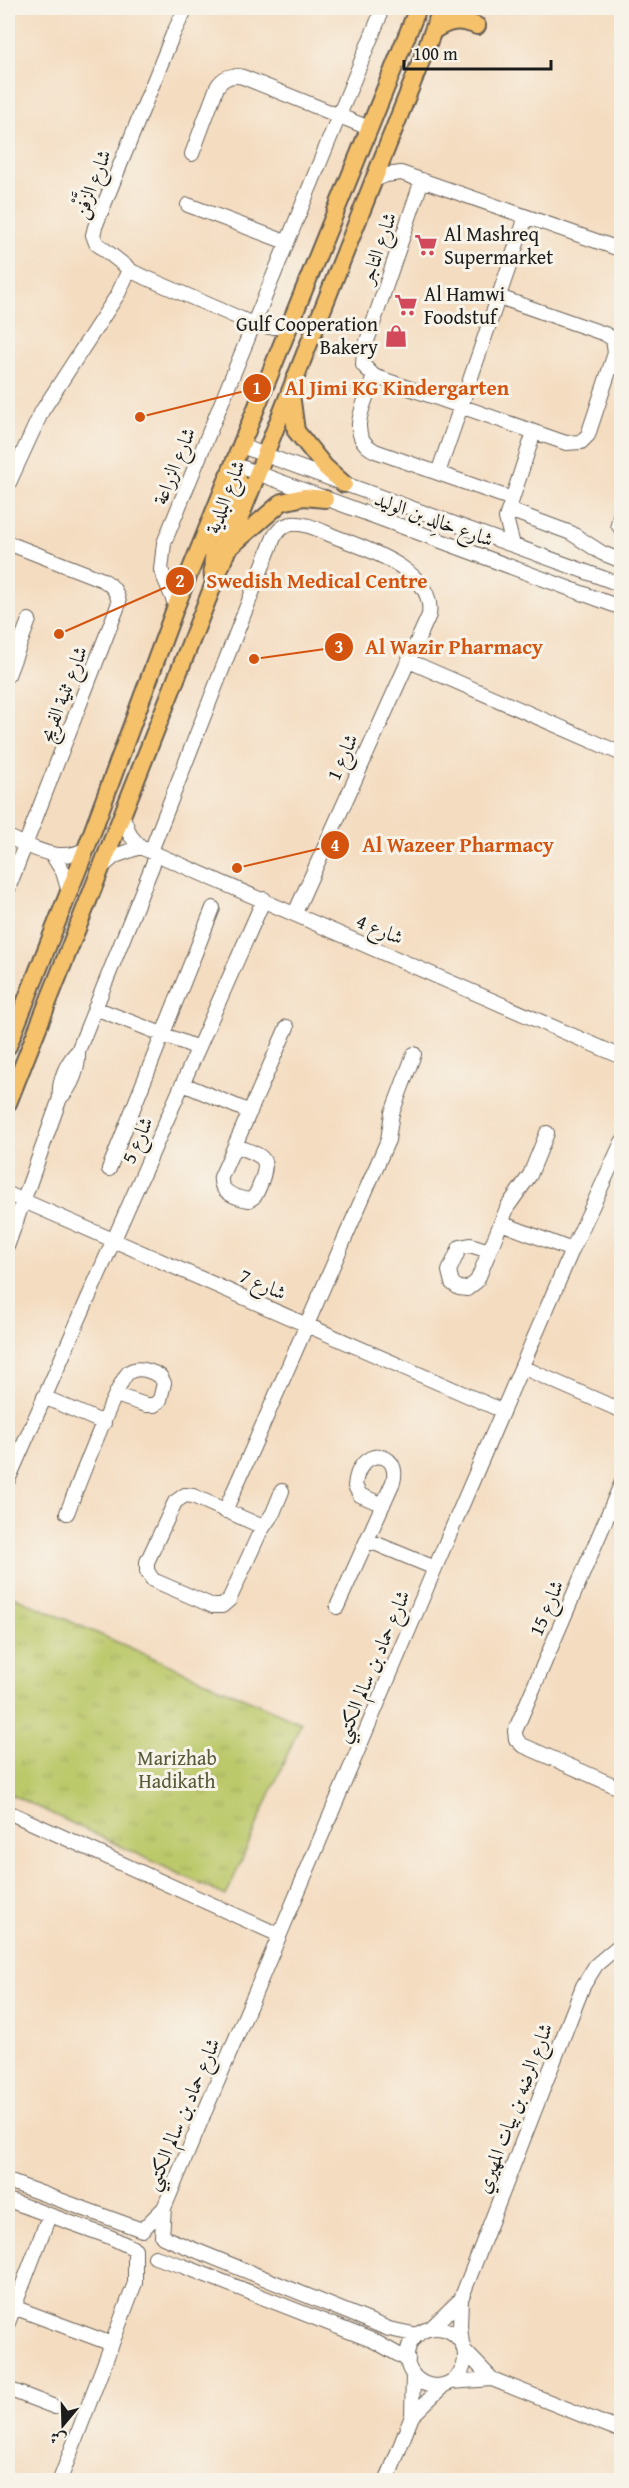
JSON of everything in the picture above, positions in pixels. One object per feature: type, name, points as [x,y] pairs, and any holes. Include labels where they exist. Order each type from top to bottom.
[{"type":"main road","name":"شارع البلدية","points":[[8,1046],[86,849],[176,606],[418,8]]},
{"type":"main road","name":"شارع البلدية","points":[[8,1103],[442,8]]},
{"type":"main road","points":[[433,31],[444,23],[458,20],[477,26]]},
{"type":"main road","points":[[291,386],[292,417],[296,431],[324,467],[344,484]]},
{"type":"main road","points":[[214,585],[212,565],[215,545],[239,482],[231,470]]},
{"type":"main road","points":[[227,550],[282,502],[304,497],[325,499]]},
{"type":"street","name":"شارع الزَّفْن","points":[[186,8],[169,44],[93,231],[96,243],[129,270],[253,324],[290,327]]},
{"type":"street","name":"شارع الزراعة","points":[[176,606],[163,578],[161,552],[379,18],[380,8]]},
{"type":"street","points":[[192,154],[217,87],[228,77],[243,77],[369,128]]},
{"type":"street","points":[[386,147],[390,159],[401,173]]},
{"type":"street","points":[[372,181],[386,175],[401,173],[621,250]]},
{"type":"street","name":"شارع التاجر","points":[[374,376],[363,365],[363,356],[422,180]]},
{"type":"street","points":[[188,204],[286,242]]},
{"type":"street","points":[[438,473],[526,217]]},
{"type":"street","points":[[8,485],[42,411],[118,294],[129,270]]},
{"type":"street","points":[[499,297],[605,334],[615,344],[615,353],[585,439],[571,444],[374,376],[358,423],[359,436],[362,442],[375,451],[438,473],[509,509],[576,535],[603,554],[621,561]]},
{"type":"street","points":[[513,545],[509,509],[534,432]]},
{"type":"street","name":"شارع خالِد بن الوليد","points":[[241,446],[621,585]]},
{"type":"street","name":"شارع خالِد بن الوليد","points":[[231,470],[257,472],[621,608]]},
{"type":"street","points":[[621,508],[618,524],[621,530]]},
{"type":"street","points":[[481,533],[509,509]]},
{"type":"street","name":"شارع 1","points":[[149,851],[243,612],[279,530],[286,525],[303,525],[390,558],[410,574],[425,594],[430,606],[428,619],[295,913]]},
{"type":"street","name":"شارع ثنية الفريج","points":[[8,543],[103,580],[112,585],[119,603],[8,889]]},
{"type":"street","points":[[8,675],[29,620]]},
{"type":"street","points":[[409,661],[621,754]]},
{"type":"street","points":[[122,814],[127,829],[149,851]]},
{"type":"street","points":[[8,837],[53,856],[70,856],[86,849]]},
{"type":"street","points":[[102,867],[115,856],[149,851]]},
{"type":"street","points":[[8,1244],[60,1098],[62,1080],[69,1061],[78,1051],[95,1008],[149,851]]},
{"type":"street","name":"شارع 4","points":[[149,851],[604,1047],[621,1049]]},
{"type":"street","points":[[53,856],[63,872],[69,892]]},
{"type":"street","name":"شارع 5","points":[[8,1480],[264,899]]},
{"type":"street","points":[[109,1169],[213,908]]},
{"type":"street","points":[[95,1008],[198,1048]]},
{"type":"street","points":[[235,1145],[287,1027]]},
{"type":"street","name":"شارع 4","points":[[604,1047],[610,1053],[621,1057]]},
{"type":"street","points":[[225,1510],[388,1140],[392,1113],[414,1054]]},
{"type":"street","points":[[183,1084],[249,1112]]},
{"type":"street","points":[[489,1251],[511,1200],[530,1175],[547,1133]]},
{"type":"street","name":"شارع حماد بن سالم الكتبي","points":[[163,2237],[164,2208],[435,1568],[621,1142]]},
{"type":"street","name":"شارع 7","points":[[8,1194],[503,1411]]},
{"type":"street","points":[[501,1223],[572,1250]]},
{"type":"street","points":[[522,1367],[621,1411]]},
{"type":"street","points":[[66,1513],[116,1395]]},
{"type":"street","points":[[44,1397],[104,1423]]},
{"type":"street","name":"شارع 15","points":[[621,1482],[516,1728],[516,1739],[525,1747],[621,1790]]},
{"type":"street","points":[[263,1527],[189,1495],[177,1499],[147,1562],[147,1571],[150,1578],[213,1606],[222,1606],[229,1600],[282,1491]]},
{"type":"street","points":[[337,1607],[383,1504]]},
{"type":"street","points":[[367,1540],[435,1568]]},
{"type":"street","points":[[8,1812],[279,1935]]},
{"type":"street","name":"شارع الرضه بن بيات المهيري","points":[[463,2348],[460,2326],[461,2299],[583,1986],[600,1961],[621,1942]]},
{"type":"street","points":[[8,2181],[142,2230],[156,2230],[163,2237],[181,2247],[390,2329],[424,2332],[445,2330],[452,2333],[492,2379],[621,2431]]},
{"type":"street","points":[[8,2200],[110,2237],[135,2250],[143,2258],[155,2258],[183,2266],[374,2341],[410,2367],[423,2383],[447,2384],[492,2379]]},
{"type":"street","name":"شارع حماد بن سالم الكتبي","points":[[142,2230],[164,2208]]},
{"type":"street","points":[[8,2323],[10,2306],[49,2216]]},
{"type":"street","points":[[135,2283],[135,2238],[142,2230]]},
{"type":"street","points":[[60,2481],[135,2283],[163,2251],[163,2237]]},
{"type":"street","name":"شارع الرضه بن بيات المهيري","points":[[424,2332],[461,2299]]},
{"type":"street","points":[[10,2306],[111,2344]]},
{"type":"street","points":[[387,2481],[412,2416],[409,2347],[424,2332]]},
{"type":"street","points":[[412,2416],[461,2372],[463,2348]]},
{"type":"street","points":[[8,2389],[56,2407]]},
{"type":"green space","name":"Marizhab Hadikath","points":[[8,1594],[301,1723],[226,1896],[8,1793]]},
{"type":"place","name":"Al Mashreq Supermarket","points":[[426,245]]},
{"type":"place","name":"Al Hamwi Foodstuf","points":[[406,305]]},
{"type":"place","name":"Gulf Cooperation Bakery","points":[[396,336]]},
{"type":"place","name":"Al Jimi KG Kindergarten","points":[[140,417]]},
{"type":"place","name":"Swedish Medical Centre","points":[[59,634]]},
{"type":"place","name":"Al Wazir Pharmacy","points":[[254,659]]},
{"type":"place","name":"Al Wazeer Pharmacy","points":[[237,868]]}]
